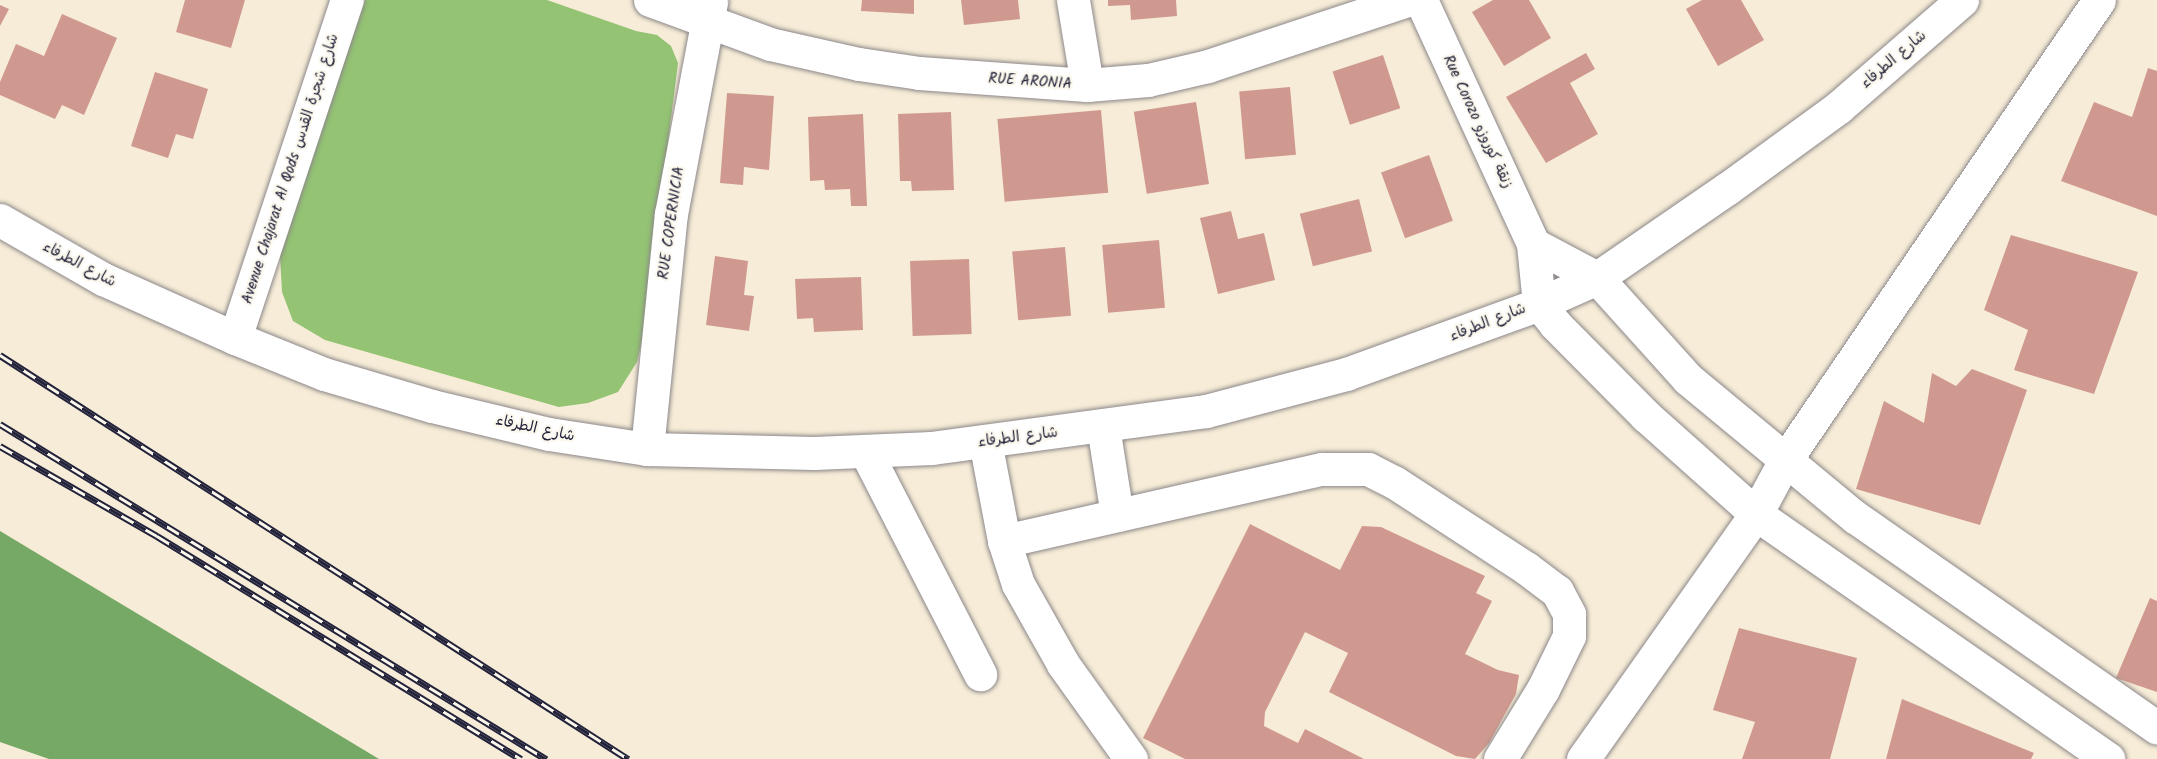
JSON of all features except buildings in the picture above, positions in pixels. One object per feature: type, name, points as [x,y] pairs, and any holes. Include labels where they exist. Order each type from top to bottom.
[{"type":"street","name":"Avenue Chajarat Al Qods شارع شجرة القدس","points":[[235,338],[347,0]]},
{"type":"street","name":"RUE ARONIA","points":[[650,0],[708,11],[770,44],[859,64],[920,73],[1087,85],[1148,80],[1208,66],[1408,0]]},
{"type":"street","points":[[1073,0],[1087,85]]},
{"type":"street","name":"Rue Corozo زنقة كوروزو","points":[[1421,0],[1533,244],[1539,304]]},
{"type":"street","name":"شارع الطرفاء","points":[[0,220],[103,279],[235,338],[324,374],[432,406],[549,434],[647,449],[866,452],[985,441],[1206,411],[1283,393],[1457,336],[1539,304],[1597,278],[1839,107],[1962,0]]},
{"type":"street","points":[[1583,759],[1756,514],[1784,462],[2098,0]]},
{"type":"street","name":"RUE COPERNICIA","points":[[647,449],[671,214],[708,11]]},
{"type":"street","points":[[1533,244],[1597,278],[1688,379],[1784,462],[1855,517],[2157,728]]},
{"type":"street","points":[[1539,304],[1608,380],[1756,514],[2108,759]]},
{"type":"street","points":[[1103,426],[1117,515]]},
{"type":"street","points":[[985,441],[1004,541],[1018,584],[1063,664],[1131,759]]},
{"type":"street","points":[[866,452],[980,674]]},
{"type":"street","points":[[1004,541],[1322,469],[1368,469],[1394,482],[1557,591],[1569,614],[1569,636],[1543,689],[1500,759]]},
{"type":"green space","points":[[365,0],[547,0],[636,31],[657,35],[671,46],[678,63],[644,332],[637,362],[618,392],[588,403],[559,407],[325,340],[293,321],[282,292],[280,255]]},
{"type":"green space","points":[[0,531],[379,759],[49,759],[0,742]]},
{"type":"railway","points":[[0,355],[628,759]]},
{"type":"railway","points":[[0,424],[546,759]]},
{"type":"railway","points":[[0,446],[157,536],[521,759]]}]
